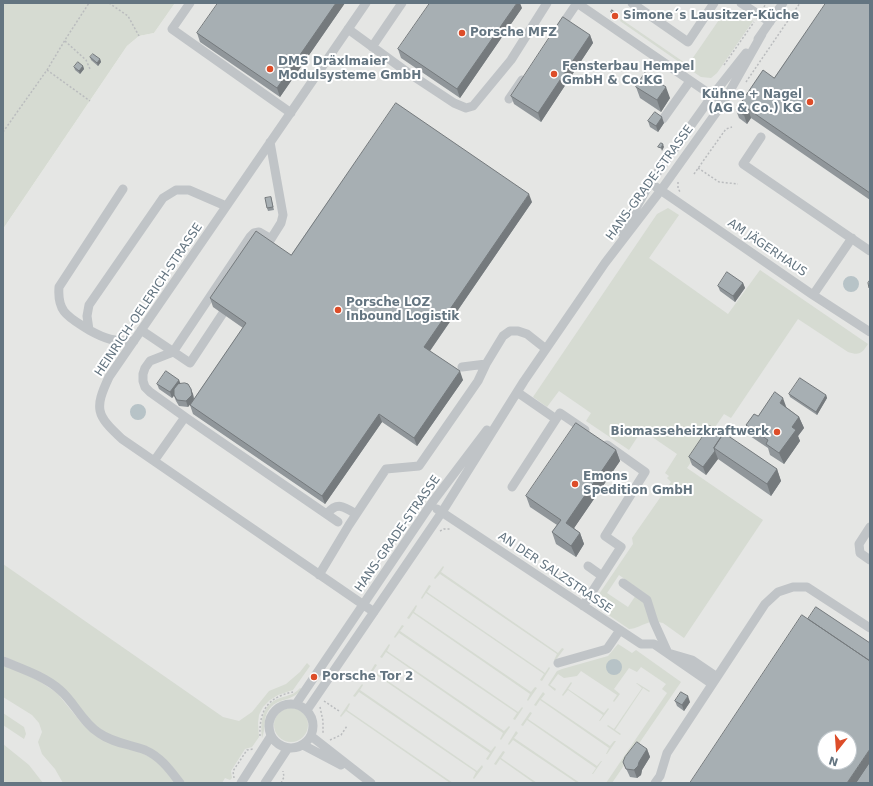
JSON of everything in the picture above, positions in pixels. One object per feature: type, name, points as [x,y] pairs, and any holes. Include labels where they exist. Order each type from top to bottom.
[{"type":"street","points":[[190,3],[172,28],[291,113]]},
{"type":"street","name":"HEINRICH-OELERICH-STRASSE","points":[[366,3],[109,377],[102,393],[99,410],[107,425],[122,439],[374,612]]},
{"type":"street","points":[[372,47],[402,3]]},
{"type":"street","points":[[348,29],[454,103],[466,108],[473,106],[511,60],[547,3]]},
{"type":"street","points":[[554,35],[577,3],[723,104]]},
{"type":"street","points":[[632,3],[688,42],[714,3]]},
{"type":"street","points":[[741,3],[770,22]]},
{"type":"street","name":"HANS-GRADE-STRASSE","points":[[296,704],[431,504],[524,380],[605,262],[661,190],[723,104],[762,34],[783,3]]},
{"type":"street","name":"HANS-GRADE-STRASSE","points":[[605,262],[650,183],[712,96],[762,34]]},
{"type":"street","points":[[508,99],[527,73]]},
{"type":"street","points":[[663,119],[690,81]]},
{"type":"street","points":[[761,137],[743,164],[870,251]]},
{"type":"street","points":[[259,257],[281,223],[283,215],[270,142]]},
{"type":"street","name":"AM JÄGERHAUS","points":[[650,183],[813,295],[870,332]]},
{"type":"street","points":[[123,189],[61,281],[59,287],[59,304],[68,316],[103,338],[115,341],[134,341]]},
{"type":"street","points":[[89,330],[86,316],[89,305],[163,198],[176,190],[189,190],[226,206]]},
{"type":"street","points":[[271,239],[259,232],[254,233],[250,237],[173,352],[150,362],[145,368],[143,381],[145,387],[150,392],[338,522]]},
{"type":"street","points":[[813,295],[852,238]]},
{"type":"street","points":[[141,330],[190,362],[235,295]]},
{"type":"street","points":[[319,574],[386,469],[419,466],[478,381],[498,342],[503,336],[510,331],[518,331],[527,334],[546,349]]},
{"type":"street","points":[[462,367],[486,364]]},
{"type":"street","name":"HANS-GRADE-STRASSE","points":[[307,710],[442,512],[524,380]]},
{"type":"street","points":[[517,392],[556,419]]},
{"type":"street","points":[[512,487],[560,413],[645,472],[605,536],[621,547],[583,606]]},
{"type":"street","points":[[154,461],[185,417]]},
{"type":"street","name":"AN DER SALZSTRASSE","points":[[431,504],[641,644],[654,644],[715,681]]},
{"type":"street","points":[[327,514],[331,508],[338,506],[345,507],[356,514]]},
{"type":"street","points":[[870,527],[859,544],[860,553],[870,560]]},
{"type":"street","points":[[588,566],[602,576]]},
{"type":"street","points":[[623,583],[647,600],[654,622],[668,653]]},
{"type":"street","points":[[656,783],[660,776],[667,753],[765,604],[778,592],[793,587],[807,587],[870,628]]},
{"type":"street","points":[[558,663],[607,649],[620,630]]},
{"type":"street","points":[[3,661],[51,683],[66,696],[82,718],[93,729],[108,739],[145,750],[154,755],[169,768],[180,783]]},
{"type":"street","points":[[288,704],[296,704],[307,710],[311,716],[313,730],[311,736],[303,745],[288,748],[275,742],[269,730],[269,722],[275,710],[288,704]]},
{"type":"street","points":[[241,783],[271,736]]},
{"type":"street","points":[[311,736],[368,781]]},
{"type":"street","points":[[303,745],[368,781]]},
{"type":"street","points":[[266,783],[288,748]]},
{"type":"path","points":[[3,132],[47,70],[89,3]]},
{"type":"path","points":[[109,3],[128,16],[139,36]]},
{"type":"path","points":[[722,67],[766,3]]},
{"type":"path","points":[[65,40],[86,60],[90,69]]},
{"type":"path","points":[[47,70],[90,101]]},
{"type":"path","points":[[694,174],[726,129],[732,127]]},
{"type":"path","points":[[698,168],[720,182],[738,184]]},
{"type":"path","points":[[680,177],[678,188],[681,193]]},
{"type":"path","points":[[438,532],[444,529],[451,529]]},
{"type":"path","points":[[260,738],[261,715],[265,708],[271,701],[279,696],[294,692]]},
{"type":"path","points":[[323,736],[323,721],[320,704],[323,700],[338,711]]},
{"type":"path","points":[[326,741],[341,736],[347,726]]},
{"type":"path","points":[[231,783],[234,778],[233,771],[247,750],[254,747]]},
{"type":"path","points":[[281,783],[284,778],[283,772],[285,768]]},
{"type":"shaded area","points":[[3,3],[175,3],[154,33],[139,36],[127,46],[3,229]]},
{"type":"shaded area","points":[[175,3],[870,3],[870,783],[3,783],[3,229],[127,46],[139,36],[154,33]]},
{"type":"shaded area","points":[[740,11],[753,21],[717,73],[711,78],[701,77],[620,21],[621,19],[688,65],[723,14]]},
{"type":"shaded area","points":[[668,208],[679,215],[649,258],[728,314],[760,270],[868,344],[864,350],[858,354],[848,352],[798,319],[731,418],[724,414],[687,468],[763,520],[684,638],[663,623],[658,622],[650,597],[619,575],[607,593],[628,607],[636,595],[645,602],[650,622],[629,629],[597,607],[595,603],[595,600],[633,544],[632,538],[671,482],[667,478],[669,476],[665,473],[677,454],[642,430],[629,450],[586,421],[591,413],[559,391],[547,407],[533,397],[657,214]]},
{"type":"shaded area","points":[[848,276],[854,276],[859,281],[857,290],[854,292],[848,292],[843,287],[843,281]]},
{"type":"shaded area","points":[[135,404],[141,404],[146,409],[144,418],[141,420],[135,420],[130,415],[130,409]]},
{"type":"shaded area","points":[[3,564],[223,717],[239,721],[252,712],[269,691],[286,684],[300,672],[307,663],[310,666],[293,690],[278,695],[263,707],[259,715],[259,737],[252,747],[245,749],[231,771],[232,778],[230,780],[225,778],[222,783],[185,783],[171,765],[95,726],[43,674],[3,656]]},
{"type":"shaded area","points":[[443,566],[444,567],[441,572],[558,653],[562,648],[564,649],[555,661],[554,660],[557,654],[440,574],[435,579],[434,578]]},
{"type":"shaded area","points":[[429,585],[431,586],[427,592],[545,673],[549,667],[550,668],[542,681],[540,680],[544,674],[426,593],[422,599],[421,598]]},
{"type":"shaded area","points":[[416,605],[417,606],[414,612],[531,692],[535,687],[537,688],[528,701],[527,700],[530,694],[413,613],[409,619],[407,618]]},
{"type":"shaded area","points":[[402,625],[404,626],[400,631],[518,712],[522,707],[523,708],[515,720],[513,719],[517,713],[399,633],[395,638],[394,637]]},
{"type":"shaded area","points":[[389,644],[390,645],[387,651],[504,731],[509,726],[510,727],[501,740],[500,739],[503,733],[386,652],[382,658],[380,657]]},
{"type":"shaded area","points":[[618,644],[632,653],[636,650],[681,682],[612,783],[606,783],[667,693],[662,689],[666,684],[641,667],[637,672],[629,668],[614,689],[620,694],[614,702],[613,701],[617,695],[581,671],[577,676],[564,678],[558,674],[550,685],[556,689],[555,691],[548,685],[557,671],[608,656]]},
{"type":"shaded area","points":[[611,659],[617,659],[622,664],[620,673],[617,675],[611,675],[606,670],[606,664]]},
{"type":"shaded area","points":[[3,664],[39,681],[57,693],[84,726],[152,758],[159,763],[176,783],[63,783],[55,769],[42,754],[38,742],[42,732],[39,723],[32,715],[3,697]]},
{"type":"shaded area","points":[[375,664],[377,665],[373,671],[491,751],[495,746],[496,747],[488,760],[486,759],[490,753],[372,672],[368,678],[367,677]]},
{"type":"shaded area","points":[[571,682],[572,683],[568,689],[604,713],[608,708],[609,709],[600,721],[603,715],[568,690],[563,696],[562,695]]},
{"type":"shaded area","points":[[636,683],[650,691],[649,692],[643,688],[615,730],[621,734],[620,735],[607,726],[608,725],[614,729],[642,688]]},
{"type":"shaded area","points":[[362,684],[363,685],[360,690],[477,771],[482,765],[483,767],[474,779],[473,778],[476,772],[359,692],[355,697],[353,696]]},
{"type":"shaded area","points":[[300,688],[302,689],[298,693],[276,703],[268,711],[262,738],[262,719],[269,704],[293,693]]},
{"type":"shaded area","points":[[543,692],[545,694],[541,699],[610,746],[614,741],[616,741],[607,754],[609,748],[540,700],[536,706],[534,705]]},
{"type":"shaded area","points":[[349,703],[350,704],[347,710],[453,783],[450,783],[346,711],[341,717],[340,716]]},
{"type":"shaded area","points":[[291,708],[297,709],[303,713],[307,719],[307,731],[303,737],[297,741],[291,742],[285,741],[279,737],[275,731],[274,725],[275,719],[279,713],[285,709]]},
{"type":"shaded area","points":[[530,712],[532,713],[528,719],[597,766],[602,761],[593,774],[596,768],[527,720],[523,726],[521,725]]},
{"type":"shaded area","points":[[3,713],[24,727],[26,734],[24,739],[3,725]]},
{"type":"shaded area","points":[[516,731],[518,733],[514,738],[580,783],[577,783],[513,740],[509,745],[508,744]]},
{"type":"shaded area","points":[[3,744],[29,765],[43,783],[3,783]]},
{"type":"shaded area","points":[[503,751],[505,752],[501,758],[537,783],[534,783],[500,759],[496,765],[494,764]]},
{"type":"building","name":"DMS Dräxlmaier Modulsysteme GmbH","points":[[218,3],[336,3],[277,88],[197,33]]},
{"type":"building","name":"Porsche MFZ","points":[[430,3],[517,3],[457,89],[398,49]]},
{"type":"building","name":"Kühne + Nagel (AG & Co.) KG","points":[[826,3],[870,3],[870,193],[748,109],[744,115],[736,110],[763,70],[774,78]]},
{"type":"building","points":[[612,10],[617,14],[616,16],[611,12]]},
{"type":"building","name":"Fensterbau Hempel GmbH & Co.KG","points":[[563,17],[590,35],[538,113],[511,96]]},
{"type":"building","points":[[93,54],[100,59],[97,63],[90,57]]},
{"type":"building","points":[[78,62],[83,66],[79,71],[74,67]]},
{"type":"building","points":[[645,73],[666,87],[657,100],[636,87]]},
{"type":"building","name":"Porsche LOZ Inbound Logistik","points":[[396,103],[529,194],[424,347],[460,371],[414,438],[379,414],[322,496],[190,405],[246,323],[210,298],[256,231],[291,255]]},
{"type":"building","points":[[655,112],[662,117],[656,126],[648,121]]},
{"type":"building","points":[[661,143],[663,144],[661,148],[658,147]]},
{"type":"building","points":[[271,197],[273,207],[267,208],[265,198]]},
{"type":"building","points":[[727,272],[743,283],[733,296],[718,286]]},
{"type":"building","points":[[870,280],[870,289],[868,283]]},
{"type":"building","points":[[166,371],[179,380],[170,392],[157,384]]},
{"type":"building","points":[[800,378],[826,395],[816,412],[789,394]]},
{"type":"building","points":[[178,384],[188,384],[191,389],[192,395],[186,401],[177,400],[174,395],[174,389]]},
{"type":"building","name":"Biomasseheizkraftwerk","points":[[775,392],[783,398],[780,403],[799,417],[792,427],[796,430],[779,453],[766,444],[768,440],[746,425],[754,414],[758,416]]},
{"type":"building","name":"Emons Spedition GmbH","points":[[576,423],[616,450],[566,523],[580,533],[571,546],[552,532],[561,520],[526,496]]},
{"type":"building","points":[[710,426],[723,434],[714,448],[715,451],[703,467],[689,457]]},
{"type":"building","points":[[724,433],[777,469],[767,484],[714,448]]},
{"type":"building","points":[[816,607],[870,643],[870,661],[808,619]]},
{"type":"building","points":[[802,615],[870,661],[870,749],[857,768],[857,730],[817,730],[817,770],[856,770],[847,783],[690,783]]},
{"type":"building","points":[[681,692],[688,696],[682,705],[675,701]]},
{"type":"building","points":[[637,742],[647,749],[638,766],[634,770],[626,769],[623,762],[625,757]]},
{"type":"building","points":[[870,762],[870,783],[856,783]]},
{"type":"place","name":"Simone´s Lausitzer-Küche","points":[[615,16]]},
{"type":"place","name":"Porsche MFZ","points":[[462,33]]},
{"type":"place","name":"DMS Dräxlmaier Modulsysteme GmbH","points":[[270,69]]},
{"type":"place","name":"Fensterbau Hempel GmbH & Co.KG","points":[[554,74]]},
{"type":"place","name":"Kühne + Nagel (AG & Co.) KG","points":[[810,102]]},
{"type":"place","name":"Porsche LOZ Inbound Logistik","points":[[338,310]]},
{"type":"place","name":"Biomasseheizkraftwerk","points":[[777,432]]},
{"type":"place","name":"Emons Spedition GmbH","points":[[575,484]]},
{"type":"place","name":"Porsche Tor 2","points":[[314,677]]}]
